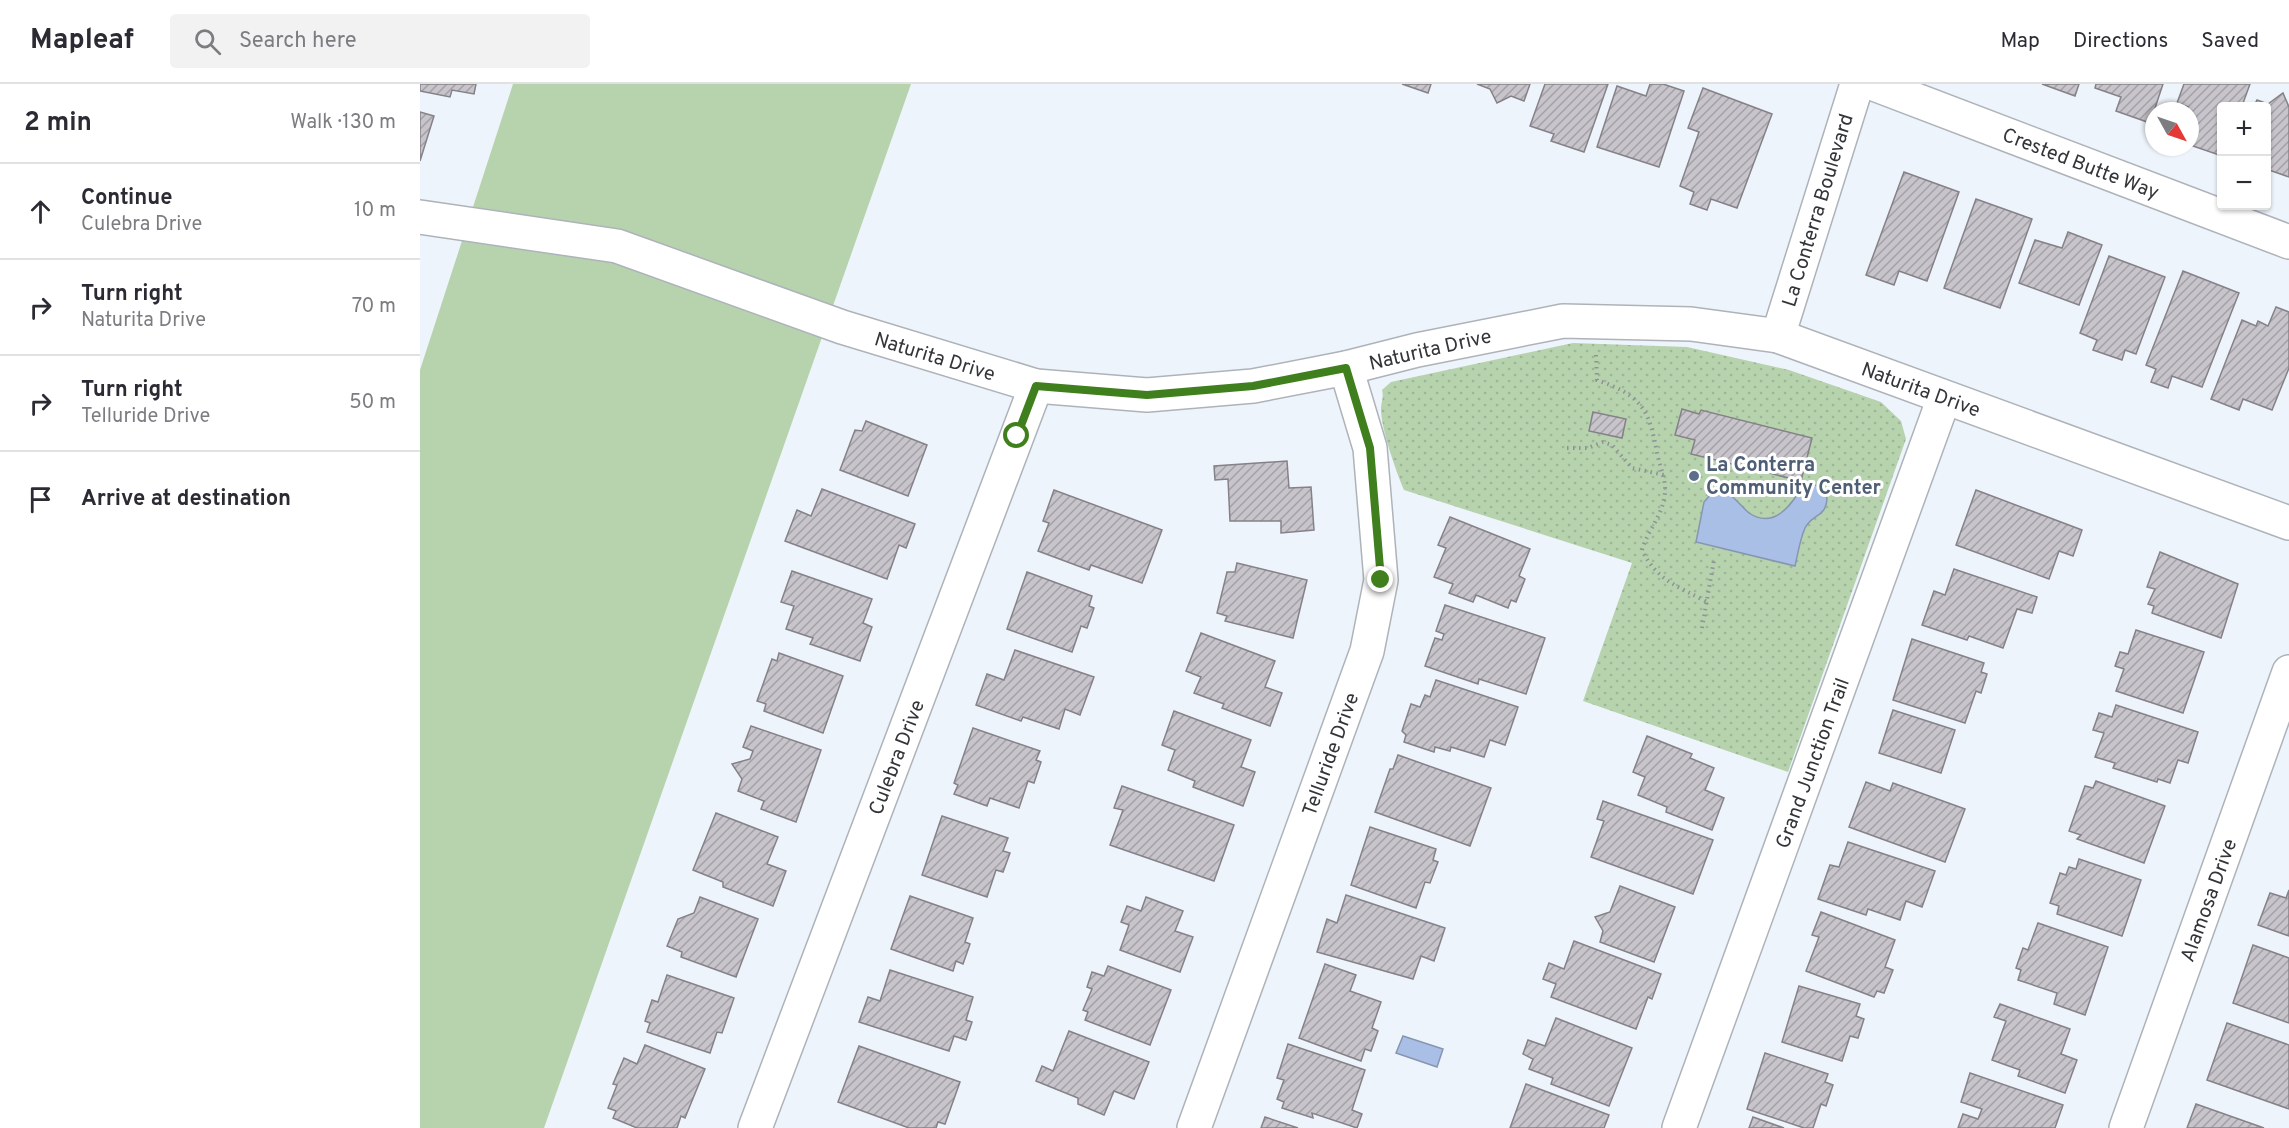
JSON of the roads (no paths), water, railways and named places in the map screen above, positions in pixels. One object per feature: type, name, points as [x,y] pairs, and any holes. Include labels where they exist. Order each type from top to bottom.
[{"type":"street","name":"La Conterra Boulevard","points":[[1778,336],[1857,84]]},
{"type":"street","name":"Crested Butte Way","points":[[1874,84],[2289,242]]},
{"type":"street","name":"Naturita Drive","points":[[420,217],[617,246],[842,327],[1036,386],[1147,395],[1253,386],[1563,321],[1691,324],[1778,336],[2289,523]]},
{"type":"street","name":"Telluride Drive","points":[[1194,1128],[1367,651],[1381,580],[1370,448],[1346,368]]},
{"type":"street","name":"Culebra Drive","points":[[756,1128],[1036,386]]},
{"type":"street","name":"Grand Junction Trail","points":[[1679,1128],[1944,398]]},
{"type":"street","name":"Alamosa Drive","points":[[2126,1128],[2289,672]]},
{"type":"water","points":[[1816,485],[1827,498],[1826,504],[1822,512],[1805,528],[1795,566],[1696,542],[1704,502],[1711,494],[1728,493],[1749,513],[1766,518],[1781,513],[1802,487]]},
{"type":"water","points":[[1403,1036],[1443,1049],[1437,1067],[1396,1053]]},
{"type":"place","name":"La Conterra Community Center","points":[[1694,476]]}]
